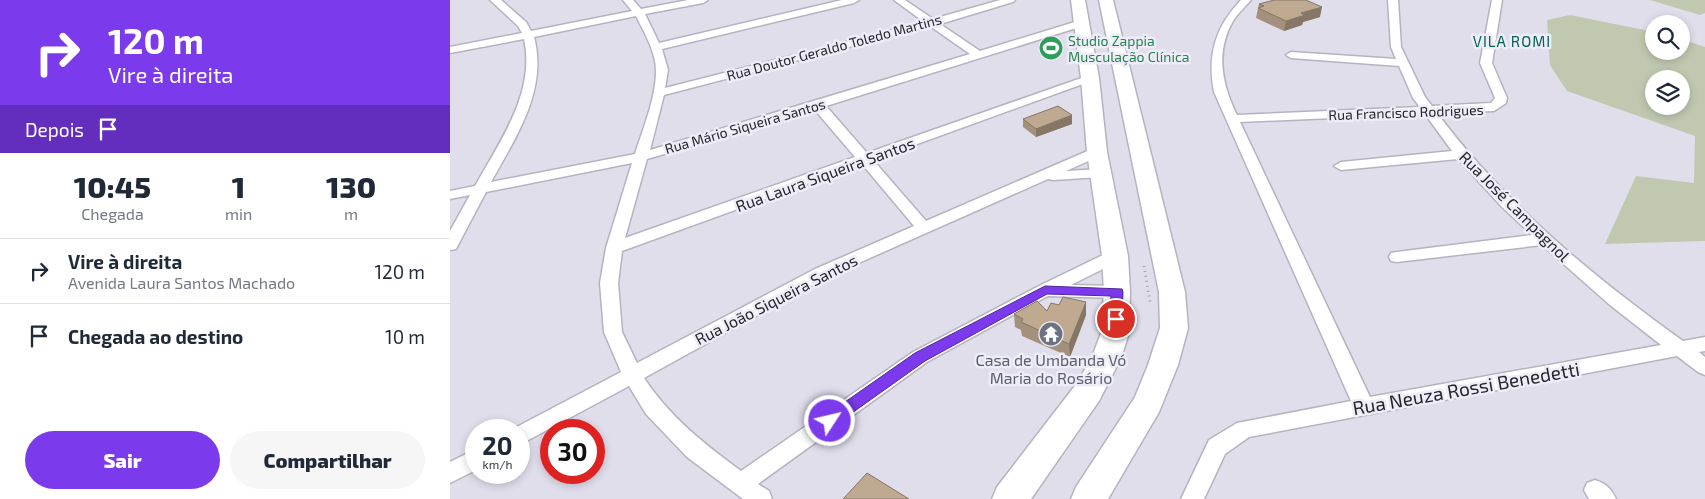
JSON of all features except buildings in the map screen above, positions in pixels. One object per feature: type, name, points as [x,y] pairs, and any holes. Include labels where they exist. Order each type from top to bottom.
[{"type":"main road","points":[[1089,499],[1148,403],[1163,365],[1174,328],[1172,292],[1106,0]]},
{"type":"main road","points":[[1010,499],[1088,392],[1115,333],[1117,292],[1115,256],[1099,162],[1091,85],[1081,19]]},
{"type":"street","points":[[450,245],[527,99],[532,74],[532,51],[528,35],[522,24],[495,0]]},
{"type":"street","points":[[628,0],[640,14],[656,47],[662,70],[658,93],[614,248],[609,283],[613,332],[632,375],[653,408],[695,450],[761,499]]},
{"type":"street","points":[[450,50],[640,14],[703,0]]},
{"type":"street","points":[[656,47],[854,0]]},
{"type":"street","points":[[899,0],[979,55]]},
{"type":"street","name":"Rua Doutor Geraldo Toledo Martins","points":[[658,93],[931,23],[1010,0]]},
{"type":"street","points":[[1246,0],[1225,25],[1217,44],[1215,67],[1220,92],[1357,388],[1363,406]]},
{"type":"street","name":"Rua José Campagnol","points":[[1392,0],[1390,10],[1391,26],[1401,63],[1426,110],[1462,154],[1545,239],[1577,268],[1705,367]]},
{"type":"street","name":"Rua Francisco Rodrigues","points":[[1232,119],[1490,109],[1500,103],[1501,98],[1486,63],[1497,0]]},
{"type":"street","name":"Rua Mário Siqueira Santos","points":[[450,195],[640,157],[1036,38],[1081,19]]},
{"type":"street","points":[[1291,55],[1401,63]]},
{"type":"street","name":"Rua Laura Siqueira Santos","points":[[614,248],[865,160],[1036,97],[1091,85]]},
{"type":"street","points":[[818,105],[923,227]]},
{"type":"street","points":[[1341,166],[1462,154]]},
{"type":"street","name":"Rua João Siqueira Santos","points":[[1040,177],[1099,162]]},
{"type":"street","name":"Rua João Siqueira Santos","points":[[530,430],[822,273],[1040,177],[1099,162]]},
{"type":"street","points":[[1396,257],[1545,239]]},
{"type":"street","points":[[740,484],[920,357],[1045,290],[1115,256]]},
{"type":"street","points":[[1045,290],[1117,292]]},
{"type":"street","name":"Rua Neuza Rossi Benedetti","points":[[1192,499],[1217,448],[1244,429],[1705,344]]},
{"type":"street","points":[[450,473],[465,465]]},
{"type":"green space","points":[[1650,0],[1705,0],[1705,13],[1700,15]]},
{"type":"green space","points":[[1570,15],[1645,30],[1645,60],[1690,60],[1690,42],[1705,47],[1705,241],[1605,244],[1636,176],[1694,183],[1695,136],[1567,91],[1550,65],[1547,20]]},
{"type":"place","name":"Studio Zappia Musculação Clínica","points":[[1051,48]]},
{"type":"place","name":"Casa de Umbanda Vó Maria do Rosário","points":[[1051,334]]},
{"type":"district","name":"VILA ROMI","points":[[1512,41]]},
{"type":"route","points":[[830,421],[920,357],[1045,290],[1117,292],[1116,319]]}]
